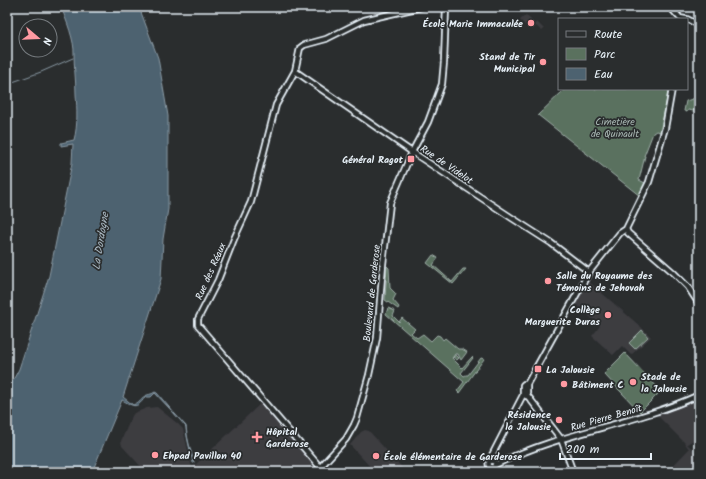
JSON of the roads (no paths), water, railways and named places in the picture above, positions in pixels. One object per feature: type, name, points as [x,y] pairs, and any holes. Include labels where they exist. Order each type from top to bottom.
[{"type":"street","name":"Rue des Réaux","points":[[320,467],[198,325],[198,319],[218,280],[234,239],[251,202],[276,105],[295,71],[300,48],[304,45],[326,39],[364,20],[421,7]]},
{"type":"street","name":"Boulevard de Garderose","points":[[317,472],[346,439],[356,421],[377,338],[390,203],[412,152],[428,122],[442,84],[446,7]]},
{"type":"street","points":[[670,7],[682,18]]},
{"type":"street","points":[[674,11],[678,11],[682,8],[683,18]]},
{"type":"street","points":[[688,21],[699,25]]},
{"type":"street","name":"Rue de Videlot","points":[[295,71],[412,152],[551,243],[589,272]]},
{"type":"street","points":[[573,472],[561,439],[525,395],[523,385],[527,384],[589,272],[620,233],[626,229],[649,182],[665,128],[672,90]]},
{"type":"street","points":[[626,229],[628,234],[674,272],[688,287],[699,304]]},
{"type":"street","name":"Rue Pierre Benoît","points":[[525,395],[491,457],[493,463],[561,439],[655,412],[699,395]]},
{"type":"water","name":"La Dordogne","points":[[61,7],[139,7],[158,58],[168,116],[168,209],[163,239],[161,279],[123,397],[133,405],[145,396],[155,392],[177,416],[155,393],[151,397],[145,397],[139,404],[134,406],[122,400],[92,472],[7,472],[7,398],[12,382],[19,369],[49,276],[72,163],[73,144],[61,146],[61,143],[74,140],[76,129],[77,111],[74,49],[70,30]]},
{"type":"water","points":[[188,440],[194,463],[189,445]]},
{"type":"waterway","points":[[7,84],[41,72],[73,58]]},
{"type":"place","name":"École Marie Immaculée","points":[[531,23]]},
{"type":"place","name":"Stand de Tir Municipal","points":[[543,62]]},
{"type":"place","name":"Général Ragot","points":[[411,159]]},
{"type":"place","name":"Salle du Royaume des Témoins de Jehovah","points":[[548,281]]},
{"type":"place","name":"Collège Marguerite Duras","points":[[608,315]]},
{"type":"place","name":"La Jalousie","points":[[538,369]]},
{"type":"place","name":"Stade de la Jalousie","points":[[633,382]]},
{"type":"place","name":"Bâtiment C","points":[[564,384]]},
{"type":"place","name":"Résidence la Jalousie","points":[[559,420]]},
{"type":"place","name":"Hôpital Garderose","points":[[257,437]]},
{"type":"place","name":"Ehpad Pavillon 40","points":[[155,455]]},
{"type":"place","name":"École élémentaire de Garderose","points":[[376,456]]},
{"type":"park label","name":"Cimetière de Quinault","points":[[615,126]]}]
